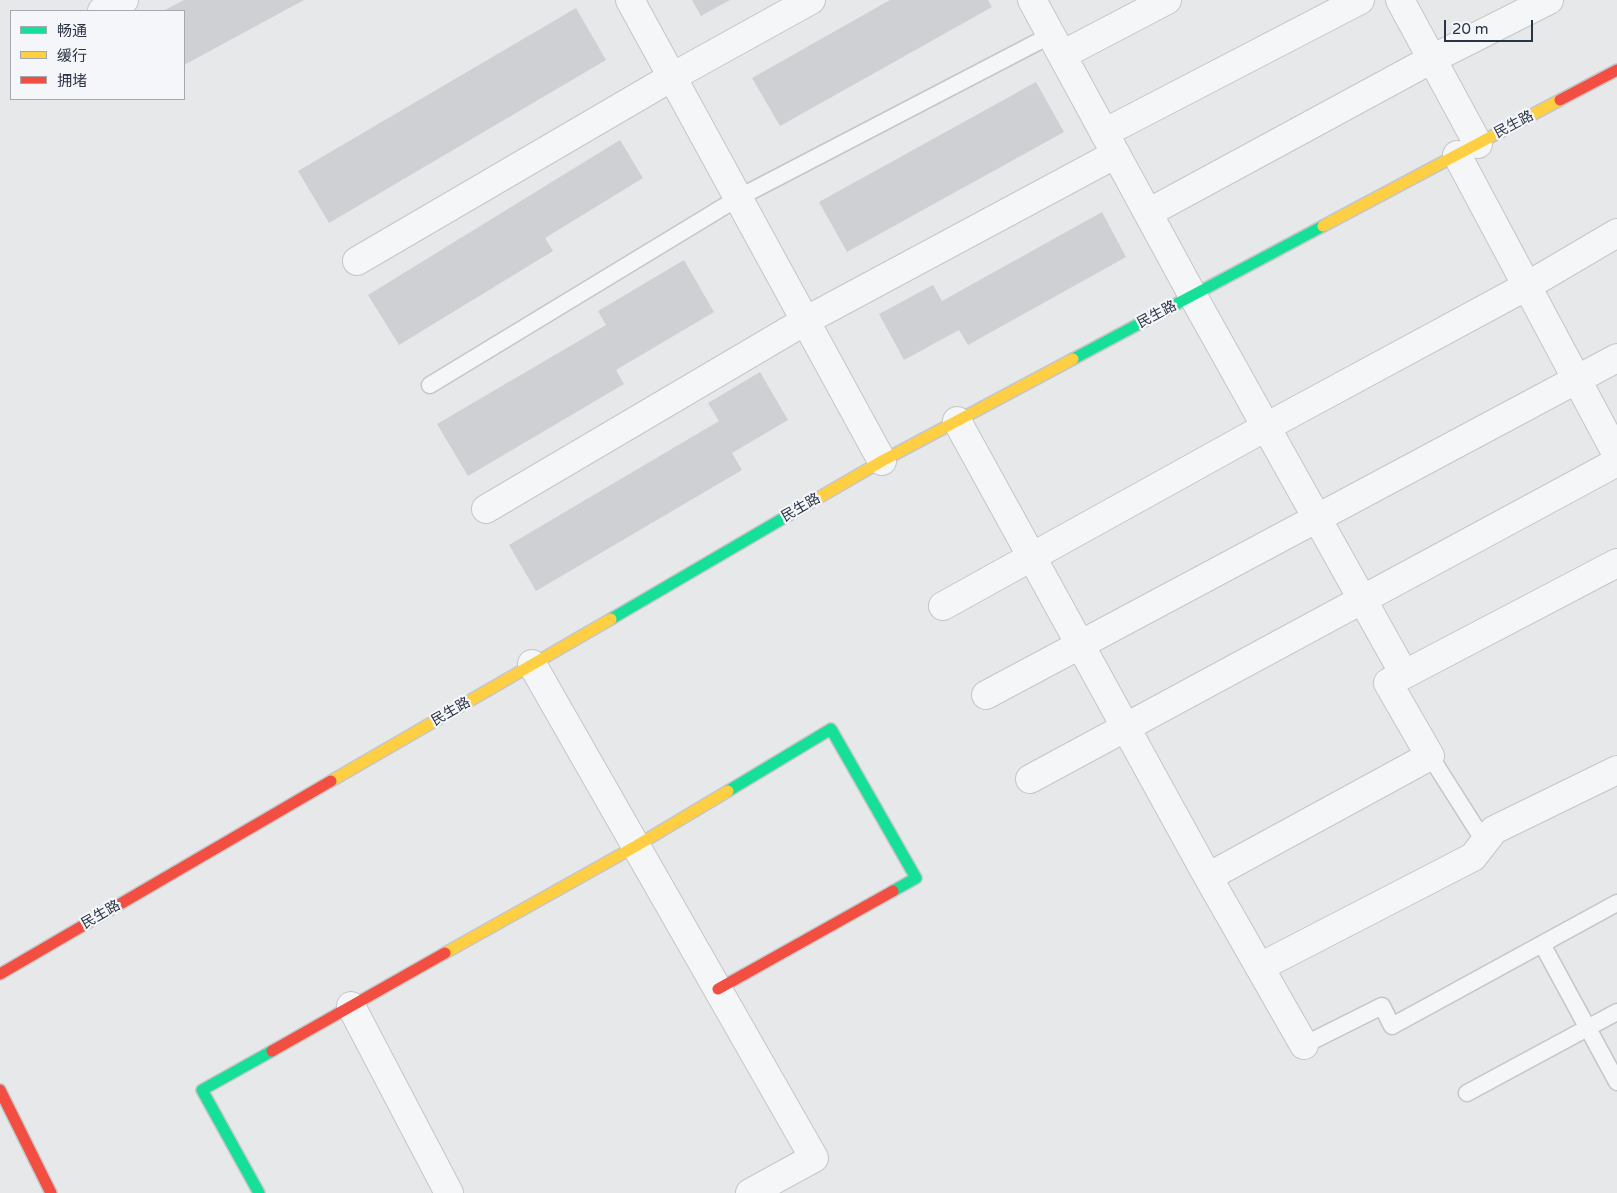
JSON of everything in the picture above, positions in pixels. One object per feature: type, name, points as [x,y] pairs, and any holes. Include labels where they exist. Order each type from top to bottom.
[{"type":"street","points":[[104,10],[124,0]]},
{"type":"street","points":[[630,0],[882,461]]},
{"type":"street","points":[[357,261],[672,77],[811,0]]},
{"type":"street","points":[[1032,0],[1192,296],[1404,674]]},
{"type":"street","points":[[1056,45],[1167,0]]},
{"type":"street","points":[[486,509],[805,320],[1360,0]]},
{"type":"street","points":[[1400,0],[1432,59],[1468,149],[1527,286],[1617,455]]},
{"type":"street","points":[[1148,213],[1432,59],[1548,0]]},
{"type":"street","name":"民生路","points":[[0,974],[882,461],[1617,70]]},
{"type":"street","points":[[943,606],[1266,426],[1527,286],[1617,233]]},
{"type":"street","points":[[986,695],[1617,358]]},
{"type":"street","points":[[957,422],[1208,877],[1304,1046]]},
{"type":"street","points":[[1030,779],[1617,462]]},
{"type":"street","points":[[1208,877],[1430,756],[1388,683],[1617,563]]},
{"type":"street","points":[[532,664],[814,1158],[750,1193]]},
{"type":"street","points":[[260,1193],[202,1090],[636,846],[831,729],[916,878],[718,989]]},
{"type":"street","points":[[1260,967],[1473,857],[1494,830],[1617,770]]},
{"type":"street","points":[[351,1006],[449,1193]]},
{"type":"street","points":[[0,1090],[51,1193]]},
{"type":"lane","points":[[430,385],[738,198],[1056,45]]},
{"type":"lane","points":[[1430,756],[1484,841]]},
{"type":"lane","points":[[1304,1046],[1382,1006],[1392,1026],[1617,903]]},
{"type":"lane","points":[[1542,944],[1617,1082]]},
{"type":"lane","points":[[1467,1093],[1617,1012]]},
{"type":"building","points":[[184,0],[304,0],[185,64],[185,10],[165,10]]},
{"type":"building","points":[[692,0],[730,0],[701,16]]},
{"type":"building","points":[[890,0],[988,0],[992,7],[780,126],[752,78]]},
{"type":"building","points":[[576,8],[606,60],[329,223],[298,171]]},
{"type":"building","points":[[1036,82],[1064,132],[847,252],[819,202]]},
{"type":"building","points":[[620,140],[643,178],[545,238],[553,251],[399,345],[368,295]]},
{"type":"building","points":[[1102,212],[1126,257],[968,345],[959,330],[904,360],[879,314],[933,285],[942,301]]},
{"type":"building","points":[[684,260],[714,312],[616,370],[624,384],[468,476],[437,424],[606,325],[598,311]]},
{"type":"building","points":[[760,372],[788,420],[732,453],[742,470],[536,591],[509,545],[719,421],[708,403]]},
{"type":"traffic: fast","points":[[1073,359],[1323,226]]},
{"type":"traffic: fast","points":[[611,619],[794,512]]},
{"type":"traffic: fast","points":[[728,791],[831,729],[916,878],[893,891]]},
{"type":"traffic: fast","points":[[259,1193],[202,1090],[272,1051]]},
{"type":"traffic: slow","points":[[1323,226],[1560,100]]},
{"type":"traffic: slow","points":[[794,512],[882,461],[1073,359]]},
{"type":"traffic: slow","points":[[331,781],[611,619]]},
{"type":"traffic: slow","points":[[445,953],[636,846],[728,791]]},
{"type":"traffic: jam","points":[[1560,100],[1617,70]]},
{"type":"traffic: jam","points":[[0,974],[331,781]]},
{"type":"traffic: jam","points":[[718,989],[893,891]]},
{"type":"traffic: jam","points":[[272,1051],[445,953]]},
{"type":"traffic: jam","points":[[0,1090],[51,1193]]}]
